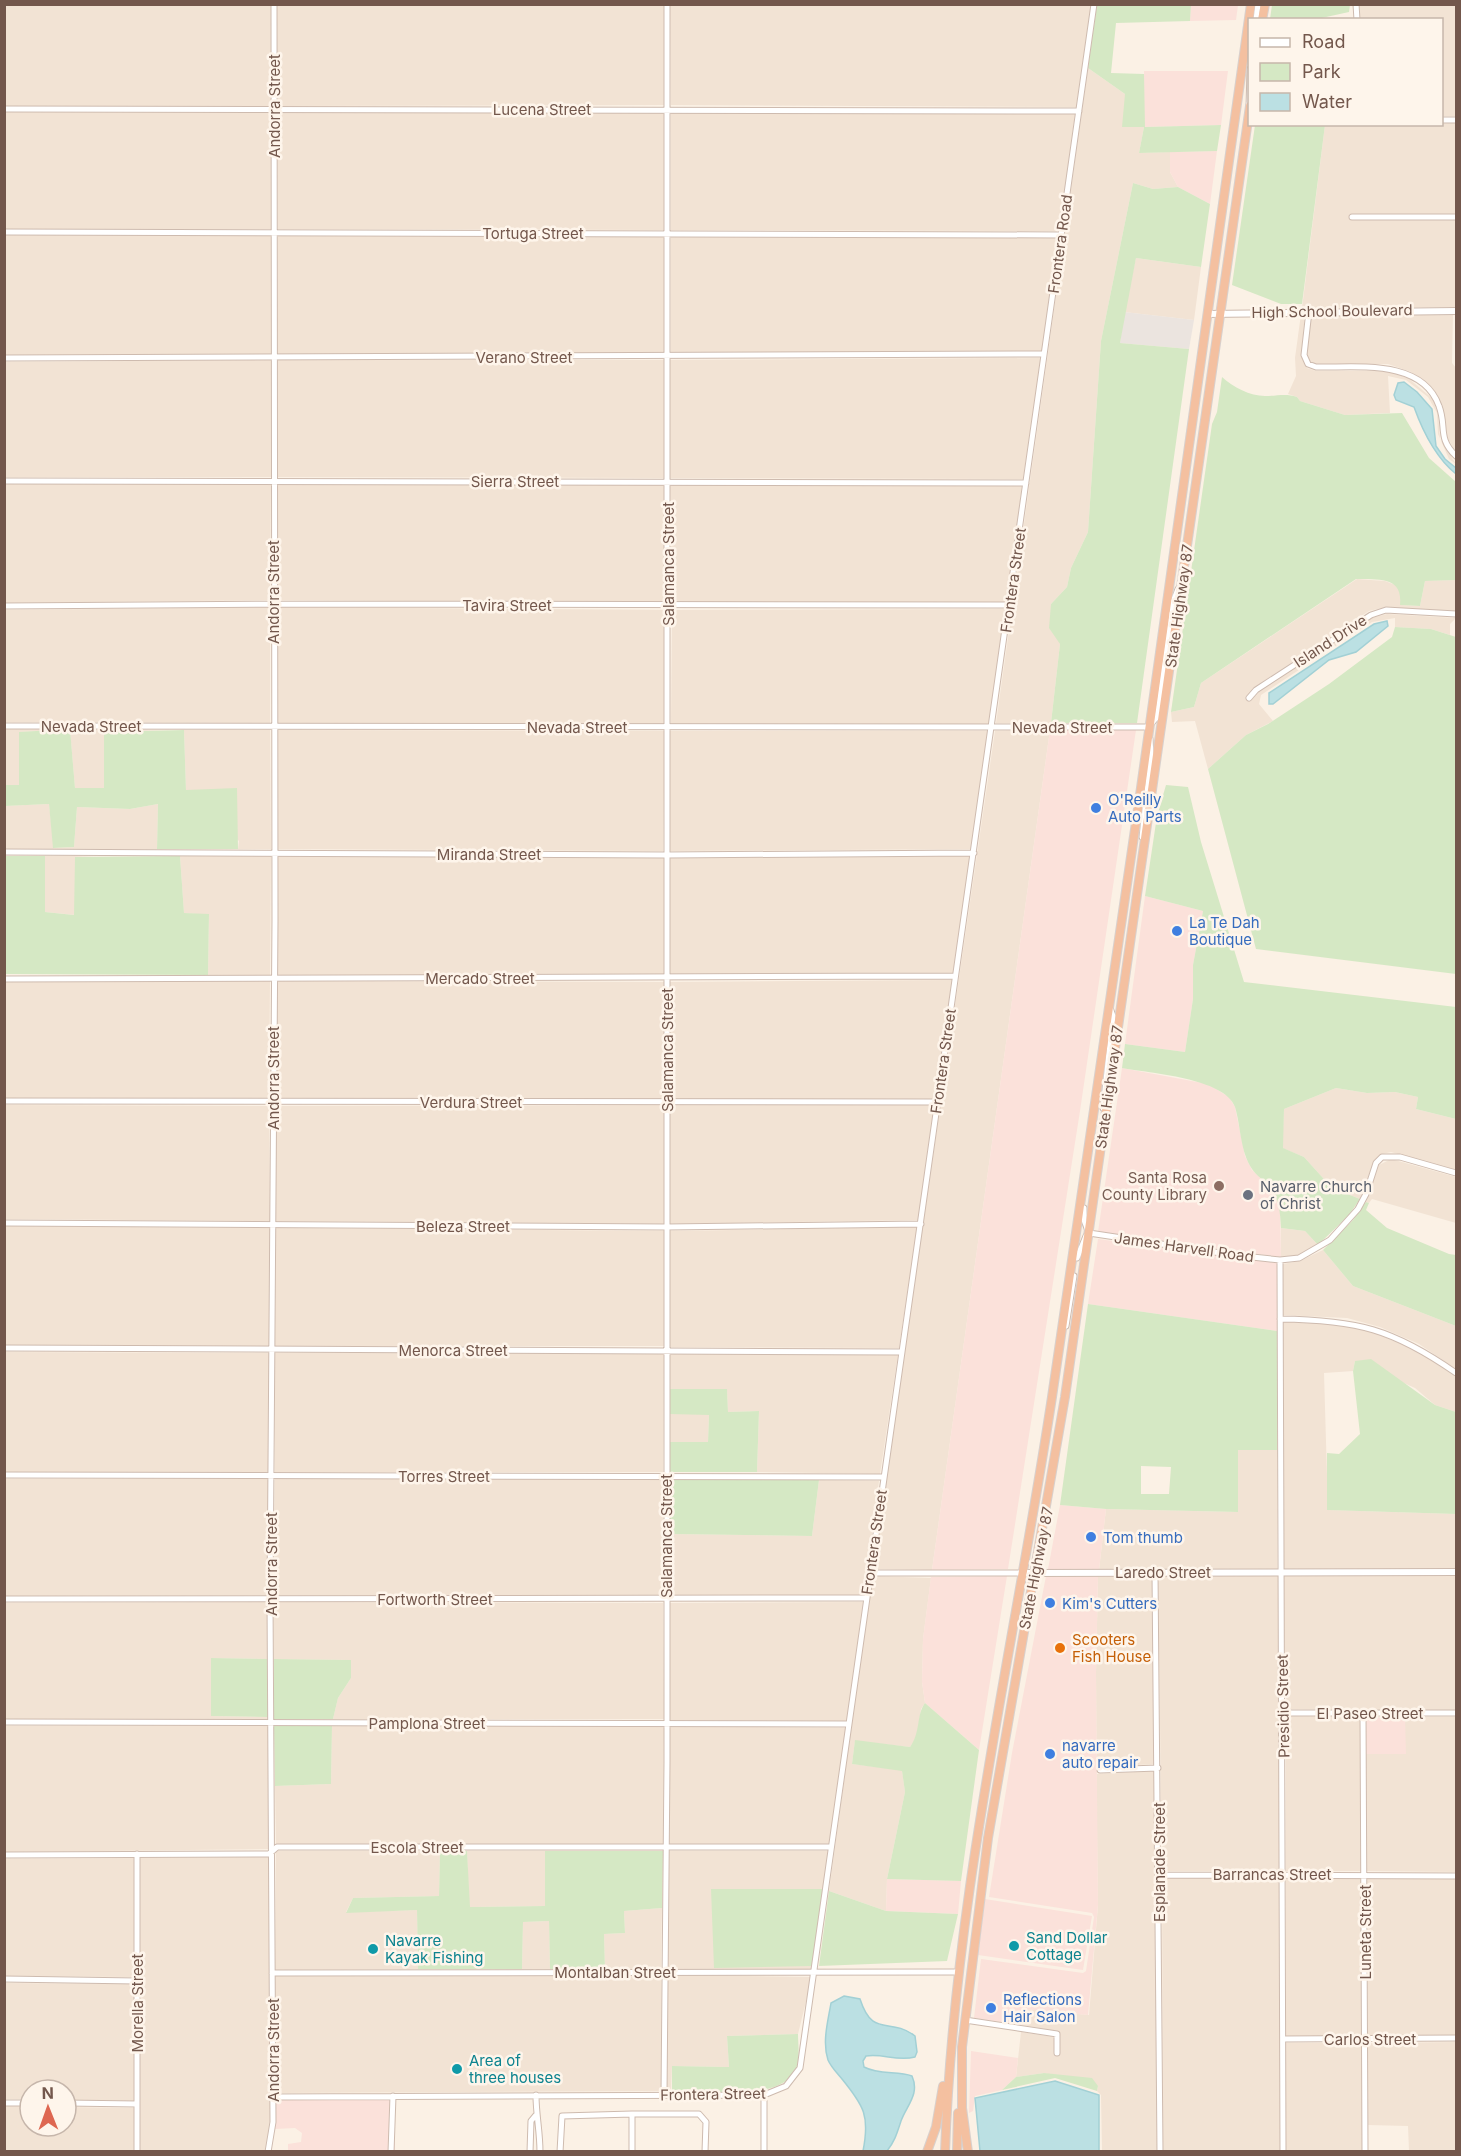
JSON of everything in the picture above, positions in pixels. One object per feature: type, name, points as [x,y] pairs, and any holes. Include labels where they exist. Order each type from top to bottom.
[{"type":"highway","points":[[945,2151],[957,1972],[976,1835],[1058,1360],[1248,25]]},
{"type":"highway","name":"State Highway 87","points":[[962,2068],[965,2020],[988,1838],[1065,1397],[1248,115]]},
{"type":"highway","points":[[927,2151],[936,2127],[950,2054]]},
{"type":"highway","points":[[957,2151],[962,2068]]},
{"type":"highway","points":[[962,2068],[962,2115],[968,2151]]},
{"type":"street","name":"Andorra Street","points":[[268,2151],[273,2122],[270,1599],[274,852],[274,4]]},
{"type":"street","name":"Salamanca Street","points":[[664,2095],[667,1723],[668,4]]},
{"type":"street","name":"Frontera Road","points":[[1026,483],[1094,4]]},
{"type":"street","name":"Lucena Street","points":[[4,109],[668,108],[1079,111]]},
{"type":"street","points":[[1352,217],[1456,217]]},
{"type":"street","name":"Tortuga Street","points":[[4,232],[1061,234]]},
{"type":"street","name":"High School Boulevard","points":[[1207,314],[1456,310]]},
{"type":"street","points":[[1309,311],[1304,355],[1308,364],[1316,367],[1388,368],[1409,375],[1434,396],[1439,405],[1443,437],[1449,449],[1456,456]]},
{"type":"street","name":"Verano Street","points":[[4,358],[1044,354]]},
{"type":"street","name":"Sierra Street","points":[[4,481],[1026,483]]},
{"type":"street","name":"Frontera Street","points":[[273,2097],[764,2095],[786,2086],[800,2068],[1026,483]]},
{"type":"street","points":[[1142,857],[1142,827],[1151,755],[1148,727],[1157,717],[1173,602],[1183,575]]},
{"type":"street","name":"Tavira Street","points":[[4,606],[1009,605]]},
{"type":"street","name":"Island Drive","points":[[1249,698],[1256,690],[1371,615],[1386,610],[1456,614]]},
{"type":"street","name":"Nevada Street","points":[[4,726],[1148,727]]},
{"type":"street","name":"Miranda Street","points":[[4,852],[666,855],[974,852]]},
{"type":"street","name":"Mercado Street","points":[[4,979],[955,976]]},
{"type":"street","points":[[1104,1125],[1103,1101],[1113,1016],[1108,1006]]},
{"type":"street","name":"Verdura Street","points":[[4,1101],[938,1102]]},
{"type":"street","points":[[1058,1360],[1069,1314],[1077,1255],[1089,1233],[1083,1213],[1092,1146],[1092,1119]]},
{"type":"street","name":"James Harvell Road","points":[[1089,1233],[1280,1260],[1308,1255],[1330,1240],[1358,1209],[1366,1194],[1376,1163],[1382,1157],[1391,1155],[1456,1173]]},
{"type":"street","name":"Beleza Street","points":[[4,1223],[667,1227],[921,1224]]},
{"type":"street","name":"Presidio Street","points":[[1280,1260],[1280,1572],[1284,1874],[1283,2151]]},
{"type":"street","points":[[1280,1318],[1327,1320],[1366,1326],[1417,1347],[1456,1373]]},
{"type":"street","name":"Menorca Street","points":[[4,1348],[902,1352]]},
{"type":"street","name":"Torres Street","points":[[4,1475],[883,1477]]},
{"type":"street","name":"Esplanade Street","points":[[1155,1572],[1160,2151]]},
{"type":"street","name":"Laredo Street","points":[[870,1573],[1456,1572]]},
{"type":"street","name":"Fortworth Street","points":[[4,1599],[866,1599]]},
{"type":"street","name":"El Paseo Street","points":[[1283,1713],[1456,1713]]},
{"type":"street","name":"Luneta Street","points":[[1363,1713],[1365,2151]]},
{"type":"street","name":"Pamplona Street","points":[[4,1722],[849,1724]]},
{"type":"street","points":[[1100,1770],[1158,1768]]},
{"type":"street","name":"Escola Street","points":[[4,1855],[269,1854],[277,1847],[831,1847]]},
{"type":"street","name":"Morella Street","points":[[137,1854],[137,2151]]},
{"type":"street","name":"Barrancas Street","points":[[1159,1875],[1456,1876]]},
{"type":"street","name":"Montalban Street","points":[[272,1973],[957,1972]]},
{"type":"street","points":[[4,1980],[137,1981]]},
{"type":"street","points":[[965,2020],[1058,2034],[1058,2053]]},
{"type":"street","name":"Carlos Street","points":[[1283,2039],[1456,2038]]},
{"type":"street","points":[[764,2095],[764,2151]]},
{"type":"street","points":[[391,2151],[393,2096]]},
{"type":"street","points":[[536,2096],[536,2115],[540,2121],[540,2151]]},
{"type":"street","points":[[78,2103],[137,2104]]},
{"type":"street","points":[[560,2151],[562,2116],[632,2114],[699,2114],[706,2122],[705,2151]]},
{"type":"street","points":[[632,2114],[632,2151]]},
{"type":"street","points":[[530,2151],[531,2121],[536,2115]]},
{"type":"shaded area","points":[[670,4],[1091,5],[1076,107],[671,105]]},
{"type":"shaded area","points":[[5,5],[271,5],[271,106],[5,106]]},
{"type":"shaded area","points":[[277,5],[664,5],[665,105],[277,106]]},
{"type":"shaded area","points":[[1191,5],[1238,5],[1236,20],[1190,21]]},
{"type":"shaded area","points":[[1359,5],[1456,5],[1456,116],[1443,116],[1443,18],[1360,18]]},
{"type":"shaded area","points":[[1088,68],[1125,94],[1144,127],[1139,153],[1170,152],[1170,172],[1178,187],[1153,189],[1133,183],[1101,341],[1088,532],[1071,568],[1067,587],[1051,604],[1060,644],[1051,723],[996,723]]},
{"type":"shaded area","points":[[1144,71],[1228,71],[1221,125],[1144,127]]},
{"type":"shaded area","points":[[5,112],[271,113],[272,229],[5,229]]},
{"type":"shaded area","points":[[665,112],[665,230],[278,229],[277,113]]},
{"type":"shaded area","points":[[671,112],[1075,114],[1059,231],[671,230]]},
{"type":"shaded area","points":[[1443,123],[1456,123],[1456,214],[1349,214],[1349,220],[1456,220],[1456,307],[1302,308],[1325,126],[1443,126]]},
{"type":"shaded area","points":[[1217,151],[1210,204],[1178,187],[1170,172],[1170,152]]},
{"type":"shaded area","points":[[4,235],[272,236],[271,354],[5,355]]},
{"type":"shaded area","points":[[278,236],[665,237],[665,353],[277,354]]},
{"type":"shaded area","points":[[671,237],[1058,238],[1042,351],[671,353]]},
{"type":"shaded area","points":[[1136,258],[1201,267],[1194,320],[1124,312]]},
{"type":"shaded area","points":[[1124,312],[1194,320],[1189,349],[1120,343]]},
{"type":"shaded area","points":[[1301,314],[1305,314],[1301,354],[1307,368],[1316,371],[1387,371],[1408,378],[1432,398],[1438,413],[1440,438],[1437,413],[1428,397],[1406,380],[1388,376],[1390,413],[1345,415],[1300,401],[1297,397],[1288,394],[1296,376],[1295,358]]},
{"type":"shaded area","points":[[1311,314],[1453,314],[1452,363],[1456,368],[1456,452],[1446,436],[1444,412],[1437,394],[1411,372],[1388,364],[1316,364],[1310,362],[1307,354]]},
{"type":"shaded area","points":[[1041,358],[1023,479],[670,478],[670,360]]},
{"type":"shaded area","points":[[271,360],[271,477],[5,477],[5,362]]},
{"type":"shaded area","points":[[277,360],[665,360],[664,478],[277,477]]},
{"type":"shaded area","points":[[1441,440],[1456,464],[1449,459]]},
{"type":"shaded area","points":[[271,483],[270,600],[5,603],[4,484]]},
{"type":"shaded area","points":[[277,483],[664,485],[666,603],[276,600]]},
{"type":"shaded area","points":[[670,485],[1022,486],[1007,602],[672,603]]},
{"type":"shaded area","points":[[1357,579],[1385,581],[1398,586],[1402,593],[1401,605],[1420,606],[1425,581],[1456,580],[1456,611],[1386,607],[1369,611],[1255,687],[1245,698],[1249,702],[1258,693],[1372,618],[1387,614],[1456,618],[1450,624],[1450,635],[1431,629],[1395,627],[1395,618],[1372,622],[1261,695],[1259,704],[1273,721],[1246,735],[1208,769],[1195,721],[1172,722],[1171,712],[1194,707],[1201,683]]},
{"type":"shaded area","points":[[270,607],[270,723],[5,722],[5,610]]},
{"type":"shaded area","points":[[276,607],[666,610],[665,724],[276,723]]},
{"type":"shaded area","points":[[1006,609],[990,724],[671,724],[672,610]]},
{"type":"shaded area","points":[[5,729],[171,730],[104,732],[104,788],[75,788],[70,730],[19,732],[19,785],[5,785]]},
{"type":"shaded area","points":[[184,730],[270,730],[271,849],[238,849],[239,841],[186,790]]},
{"type":"shaded area","points":[[276,730],[665,731],[663,851],[277,849]]},
{"type":"shaded area","points":[[1050,730],[932,1570],[873,1569],[995,731]]},
{"type":"shaded area","points":[[1050,730],[1136,730],[1080,1111],[1008,1569],[932,1570]]},
{"type":"shaded area","points":[[670,731],[988,731],[971,849],[669,851]]},
{"type":"shaded area","points":[[49,804],[54,848],[74,847],[77,807],[130,809],[158,804],[157,849],[5,849],[4,806]]},
{"type":"shaded area","points":[[271,855],[270,975],[208,975],[209,915],[184,913],[180,856]]},
{"type":"shaded area","points":[[45,856],[94,856],[75,857],[75,915],[45,912]]},
{"type":"shaded area","points":[[277,856],[664,858],[664,975],[276,975]]},
{"type":"shaded area","points":[[970,856],[953,973],[670,975],[669,858]]},
{"type":"shaded area","points":[[1145,896],[1203,911],[1193,965],[1193,999],[1185,1052],[1125,1044]]},
{"type":"shaded area","points":[[952,980],[935,1099],[670,1099],[670,982]]},
{"type":"shaded area","points":[[270,981],[269,1099],[5,1098],[5,982]]},
{"type":"shaded area","points":[[276,981],[664,982],[664,1099],[275,1099]]},
{"type":"shaded area","points":[[1122,1068],[1208,1084],[1229,1097],[1235,1107],[1245,1156],[1252,1170],[1267,1184],[1280,1204],[1281,1257],[1098,1232]]},
{"type":"shaded area","points":[[1336,1088],[1367,1093],[1395,1092],[1418,1097],[1416,1109],[1456,1119],[1456,1170],[1391,1152],[1382,1154],[1374,1161],[1360,1199],[1332,1188],[1304,1157],[1282,1148],[1284,1109]]},
{"type":"shaded area","points":[[5,1105],[269,1106],[270,1221],[5,1219]]},
{"type":"shaded area","points":[[664,1105],[664,1224],[276,1221],[275,1106]]},
{"type":"shaded area","points":[[670,1105],[934,1105],[918,1220],[670,1224]]},
{"type":"shaded area","points":[[1391,1159],[1456,1177],[1456,1223],[1372,1199],[1369,1203],[1366,1202],[1379,1165]]},
{"type":"shaded area","points":[[5,1226],[270,1228],[269,1346],[5,1345]]},
{"type":"shaded area","points":[[917,1227],[899,1348],[670,1347],[670,1231]]},
{"type":"shaded area","points":[[276,1228],[664,1231],[664,1346],[275,1346]]},
{"type":"shaded area","points":[[1281,1228],[1305,1231],[1318,1245],[1299,1255],[1281,1257]]},
{"type":"shaded area","points":[[1098,1239],[1277,1263],[1277,1331],[1088,1304]]},
{"type":"shaded area","points":[[1323,1250],[1353,1286],[1456,1326],[1456,1369],[1419,1344],[1380,1327],[1347,1318],[1283,1315],[1283,1264],[1300,1261]]},
{"type":"shaded area","points":[[1283,1322],[1327,1323],[1365,1329],[1416,1350],[1456,1377],[1456,1412],[1435,1405],[1415,1388],[1355,1361],[1353,1371],[1324,1373],[1328,1510],[1456,1514],[1456,1569],[1283,1569]]},
{"type":"shaded area","points":[[5,1352],[269,1353],[269,1472],[5,1472]]},
{"type":"shaded area","points":[[275,1353],[664,1353],[663,1472],[275,1472]]},
{"type":"shaded area","points":[[670,1353],[898,1355],[880,1474],[757,1472],[759,1411],[728,1412],[727,1390],[669,1389]]},
{"type":"shaded area","points":[[669,1414],[709,1414],[708,1443],[669,1442]]},
{"type":"shaded area","points":[[1238,1449],[1277,1450],[1277,1569],[1099,1570],[1106,1509],[1237,1512]]},
{"type":"shaded area","points":[[5,1479],[269,1479],[267,1595],[5,1596]]},
{"type":"shaded area","points":[[275,1479],[663,1479],[663,1596],[273,1595]]},
{"type":"shaded area","points":[[819,1480],[879,1481],[864,1595],[669,1596],[669,1534],[812,1536]]},
{"type":"shaded area","points":[[1060,1505],[1106,1509],[1099,1570],[1048,1569]]},
{"type":"shaded area","points":[[872,1576],[931,1578],[923,1639],[922,1682],[925,1703],[921,1709],[917,1738],[910,1747],[855,1741],[852,1764],[902,1770],[905,1792],[887,1879],[886,1911],[829,1891]]},
{"type":"shaded area","points":[[1007,1576],[979,1750],[925,1703],[922,1682],[923,1639],[931,1577]]},
{"type":"shaded area","points":[[1046,1576],[1098,1577],[1096,1673],[1098,1905],[1088,2015],[1024,2009],[1022,2025],[974,2018],[981,1959],[1083,1973],[1086,1971],[1094,1917],[1092,1913],[989,1897],[1012,1753]]},
{"type":"shaded area","points":[[1152,1576],[1155,1764],[1097,1767],[1097,1774],[1155,1771],[1157,2151],[1102,2151],[1101,2095],[1097,2091],[1098,2086],[1044,2073],[1016,2077],[1021,2032],[1054,2037],[1054,2056],[1060,2056],[1058,2031],[1022,2025],[1023,2009],[1089,2015],[1098,1905],[1096,1673],[1098,1577]]},
{"type":"shaded area","points":[[1158,1576],[1278,1576],[1281,1871],[1162,1871]]},
{"type":"shaded area","points":[[1283,1576],[1456,1576],[1456,1710],[1286,1709]]},
{"type":"shaded area","points":[[267,1602],[268,1659],[211,1658],[211,1716],[268,1717],[268,1719],[5,1719],[5,1603]]},
{"type":"shaded area","points":[[273,1602],[663,1603],[664,1719],[333,1719],[338,1698],[351,1678],[351,1660],[274,1659]]},
{"type":"shaded area","points":[[863,1602],[847,1721],[670,1720],[669,1603]]},
{"type":"shaded area","points":[[1286,1716],[1360,1717],[1361,1871],[1286,1871]]},
{"type":"shaded area","points":[[1366,1717],[1405,1717],[1406,1754],[1366,1754]]},
{"type":"shaded area","points":[[1405,1717],[1456,1717],[1456,1872],[1367,1871],[1366,1754],[1405,1753]]},
{"type":"shaded area","points":[[4,1726],[268,1726],[270,1849],[5,1852]]},
{"type":"shaded area","points":[[332,1726],[664,1726],[663,1844],[276,1844],[275,1786],[331,1784]]},
{"type":"shaded area","points":[[670,1726],[846,1728],[829,1844],[669,1844]]},
{"type":"shaded area","points":[[440,1851],[439,1896],[353,1898],[346,1912],[417,1910],[418,1969],[275,1970],[276,1852]]},
{"type":"shaded area","points":[[467,1851],[545,1851],[545,1906],[469,1907]]},
{"type":"shaded area","points":[[669,1851],[828,1851],[823,1889],[712,1889],[813,1966],[813,1970],[667,1969]]},
{"type":"shaded area","points":[[270,1857],[270,2122],[265,2151],[140,2151],[140,1858]]},
{"type":"shaded area","points":[[134,1858],[134,1977],[5,1976],[5,1859]]},
{"type":"shaded area","points":[[1280,1877],[1280,2151],[1163,2151],[1162,1878]]},
{"type":"shaded area","points":[[1286,1877],[1361,1878],[1362,2036],[1286,2036]]},
{"type":"shaded area","points":[[1367,1878],[1456,1879],[1456,2035],[1368,2036]]},
{"type":"shaded area","points":[[887,1879],[961,1881],[958,1914],[886,1911]]},
{"type":"shaded area","points":[[985,1899],[1092,1916],[1083,1970],[978,1955]]},
{"type":"shaded area","points":[[662,1908],[661,1969],[605,1969],[604,1934],[625,1933],[624,1911]]},
{"type":"shaded area","points":[[549,1921],[550,1969],[522,1969],[523,1922]]},
{"type":"shaded area","points":[[661,1975],[661,2091],[276,2093],[275,1976]]},
{"type":"shaded area","points":[[667,1975],[812,1977],[798,2034],[727,2036],[729,2067],[672,2066],[671,2091],[667,2091]]},
{"type":"shaded area","points":[[5,1983],[134,1984],[134,2101],[78,2100],[78,2078],[18,2078],[18,2099],[5,2099]]},
{"type":"shaded area","points":[[1456,2042],[1456,2151],[1409,2151],[1408,2126],[1368,2125],[1368,2043]]},
{"type":"shaded area","points":[[1286,2043],[1362,2043],[1362,2151],[1286,2152]]},
{"type":"shaded area","points":[[971,2051],[1018,2058],[1016,2077],[1002,2090],[975,2096],[973,2111],[969,2113]]},
{"type":"shaded area","points":[[276,2100],[395,2100],[395,2151],[288,2151],[288,2144],[301,2142],[302,2133],[295,2128],[275,2129]]},
{"type":"shaded area","points":[[5,2106],[18,2106],[18,2138],[78,2138],[78,2107],[134,2108],[134,2151],[5,2151]]},
{"type":"green space","points":[[1272,4],[1350,5],[1349,12],[1322,18],[1270,18]]},
{"type":"green space","points":[[1097,5],[1191,5],[1190,21],[1116,23],[1111,73],[1144,74],[1145,127],[1221,125],[1217,151],[1139,153],[1144,127],[1122,127],[1125,94],[1088,68]]},
{"type":"green space","points":[[1255,126],[1325,126],[1302,304],[1281,304],[1232,285]]},
{"type":"green space","points":[[1133,183],[1153,189],[1178,187],[1210,204],[1201,267],[1136,258],[1120,343],[1189,349],[1137,723],[1051,723],[1060,644],[1049,628],[1051,604],[1067,587],[1071,568],[1088,532],[1101,341]]},
{"type":"green space","points":[[1222,377],[1248,393],[1265,396],[1293,396],[1300,401],[1345,415],[1402,413],[1429,458],[1456,482],[1456,580],[1425,581],[1420,606],[1400,605],[1398,589],[1393,584],[1381,580],[1356,579],[1201,683],[1194,707],[1171,712],[1212,424],[1217,412]]},
{"type":"green space","points":[[1395,627],[1431,629],[1456,637],[1456,974],[1256,949],[1208,769],[1246,735],[1268,724],[1329,684],[1392,637]]},
{"type":"green space","points":[[70,729],[75,788],[104,788],[104,732],[184,730],[186,790],[237,788],[238,849],[157,849],[158,804],[130,809],[77,807],[74,847],[53,848],[49,804],[5,806],[5,785],[19,785],[19,732]]},
{"type":"green space","points":[[1166,785],[1188,787],[1201,842],[1244,982],[1456,1007],[1456,1119],[1416,1109],[1418,1097],[1395,1092],[1367,1093],[1336,1088],[1284,1109],[1283,1148],[1304,1157],[1332,1188],[1360,1199],[1349,1215],[1318,1245],[1305,1231],[1281,1228],[1276,1198],[1270,1187],[1255,1173],[1248,1162],[1235,1107],[1228,1097],[1217,1089],[1185,1078],[1122,1068],[1125,1044],[1185,1052],[1193,999],[1193,965],[1203,911],[1145,896],[1157,816]]},
{"type":"green space","points":[[4,856],[45,856],[45,912],[74,915],[75,857],[180,856],[184,913],[209,914],[208,975],[5,974]]},
{"type":"green space","points":[[1366,1202],[1369,1203],[1366,1210],[1387,1228],[1456,1255],[1456,1326],[1353,1286],[1323,1250],[1353,1220]]},
{"type":"green space","points":[[1088,1304],[1277,1331],[1277,1450],[1238,1450],[1238,1512],[1106,1509],[1060,1505]],"holes":[[[1141,1466],[1171,1467],[1169,1494],[1141,1494]]]},
{"type":"green space","points":[[1371,1359],[1435,1405],[1456,1412],[1456,1514],[1327,1510],[1327,1453],[1339,1454],[1360,1434],[1353,1371],[1355,1361]]},
{"type":"green space","points":[[669,1389],[727,1389],[728,1412],[759,1411],[757,1472],[669,1472],[669,1442],[708,1442],[709,1415],[669,1414]]},
{"type":"green space","points":[[669,1479],[819,1480],[812,1536],[669,1534]]},
{"type":"green space","points":[[211,1658],[268,1659],[268,1717],[211,1716]]},
{"type":"green space","points":[[274,1659],[351,1660],[351,1678],[338,1698],[333,1719],[274,1719]]},
{"type":"green space","points":[[925,1703],[979,1750],[961,1881],[887,1879],[905,1792],[902,1771],[852,1764],[855,1740],[910,1747],[916,1735],[920,1713]]},
{"type":"green space","points":[[274,1726],[332,1726],[331,1784],[275,1786]]},
{"type":"green space","points":[[440,1851],[467,1851],[470,1907],[545,1906],[545,1851],[663,1851],[662,1908],[624,1911],[625,1933],[604,1934],[605,1969],[550,1969],[549,1921],[523,1922],[522,1969],[418,1969],[417,1910],[346,1913],[353,1898],[439,1896]]},
{"type":"green space","points":[[711,1889],[823,1889],[813,1966],[714,1968]]},
{"type":"green space","points":[[829,1891],[886,1911],[958,1914],[947,1961],[819,1966]]},
{"type":"green space","points":[[798,2034],[797,2066],[790,2078],[777,2086],[742,2093],[672,2091],[672,2066],[729,2067],[727,2036]]},
{"type":"green space","points":[[1044,2073],[1092,2078],[1098,2086],[1097,2091],[1055,2078],[1002,2090],[1016,2077]]},
{"type":"water","points":[[1404,382],[1417,392],[1432,409],[1436,446],[1445,459],[1456,468],[1456,474],[1430,444],[1414,407],[1396,400],[1394,395],[1398,383]]},
{"type":"water","points":[[1387,621],[1388,626],[1356,652],[1329,660],[1273,704],[1269,704],[1269,693],[1374,624]]},
{"type":"water","points":[[844,1996],[860,1999],[870,2019],[876,2023],[906,2030],[915,2036],[917,2052],[915,2057],[902,2059],[872,2055],[866,2056],[863,2061],[864,2067],[912,2076],[914,2082],[914,2094],[887,2151],[863,2151],[866,2129],[860,2104],[832,2068],[826,2053],[827,2024],[831,2003]]},
{"type":"water","points":[[1055,2081],[1099,2095],[1099,2151],[980,2151],[975,2098]]},
{"type":"place","name":"O'Reilly Auto Parts","points":[[1096,808]]},
{"type":"place","name":"La Te Dah Boutique","points":[[1177,931]]},
{"type":"place","name":"Santa Rosa County Library","points":[[1219,1186]]},
{"type":"place","name":"Navarre Church of Christ","points":[[1248,1195]]},
{"type":"place","name":"Tom thumb","points":[[1091,1537]]},
{"type":"place","name":"Kim's Cutters","points":[[1050,1603]]},
{"type":"place","name":"Scooters Fish House","points":[[1060,1648]]},
{"type":"place","name":"navarre auto repair","points":[[1050,1754]]},
{"type":"place","name":"Sand Dollar Cottage","points":[[1014,1946]]},
{"type":"place","name":"Navarre Kayak Fishing","points":[[373,1949]]},
{"type":"place","name":"Reflections Hair Salon","points":[[991,2008]]},
{"type":"place","name":"Area of three houses","points":[[457,2069]]}]
